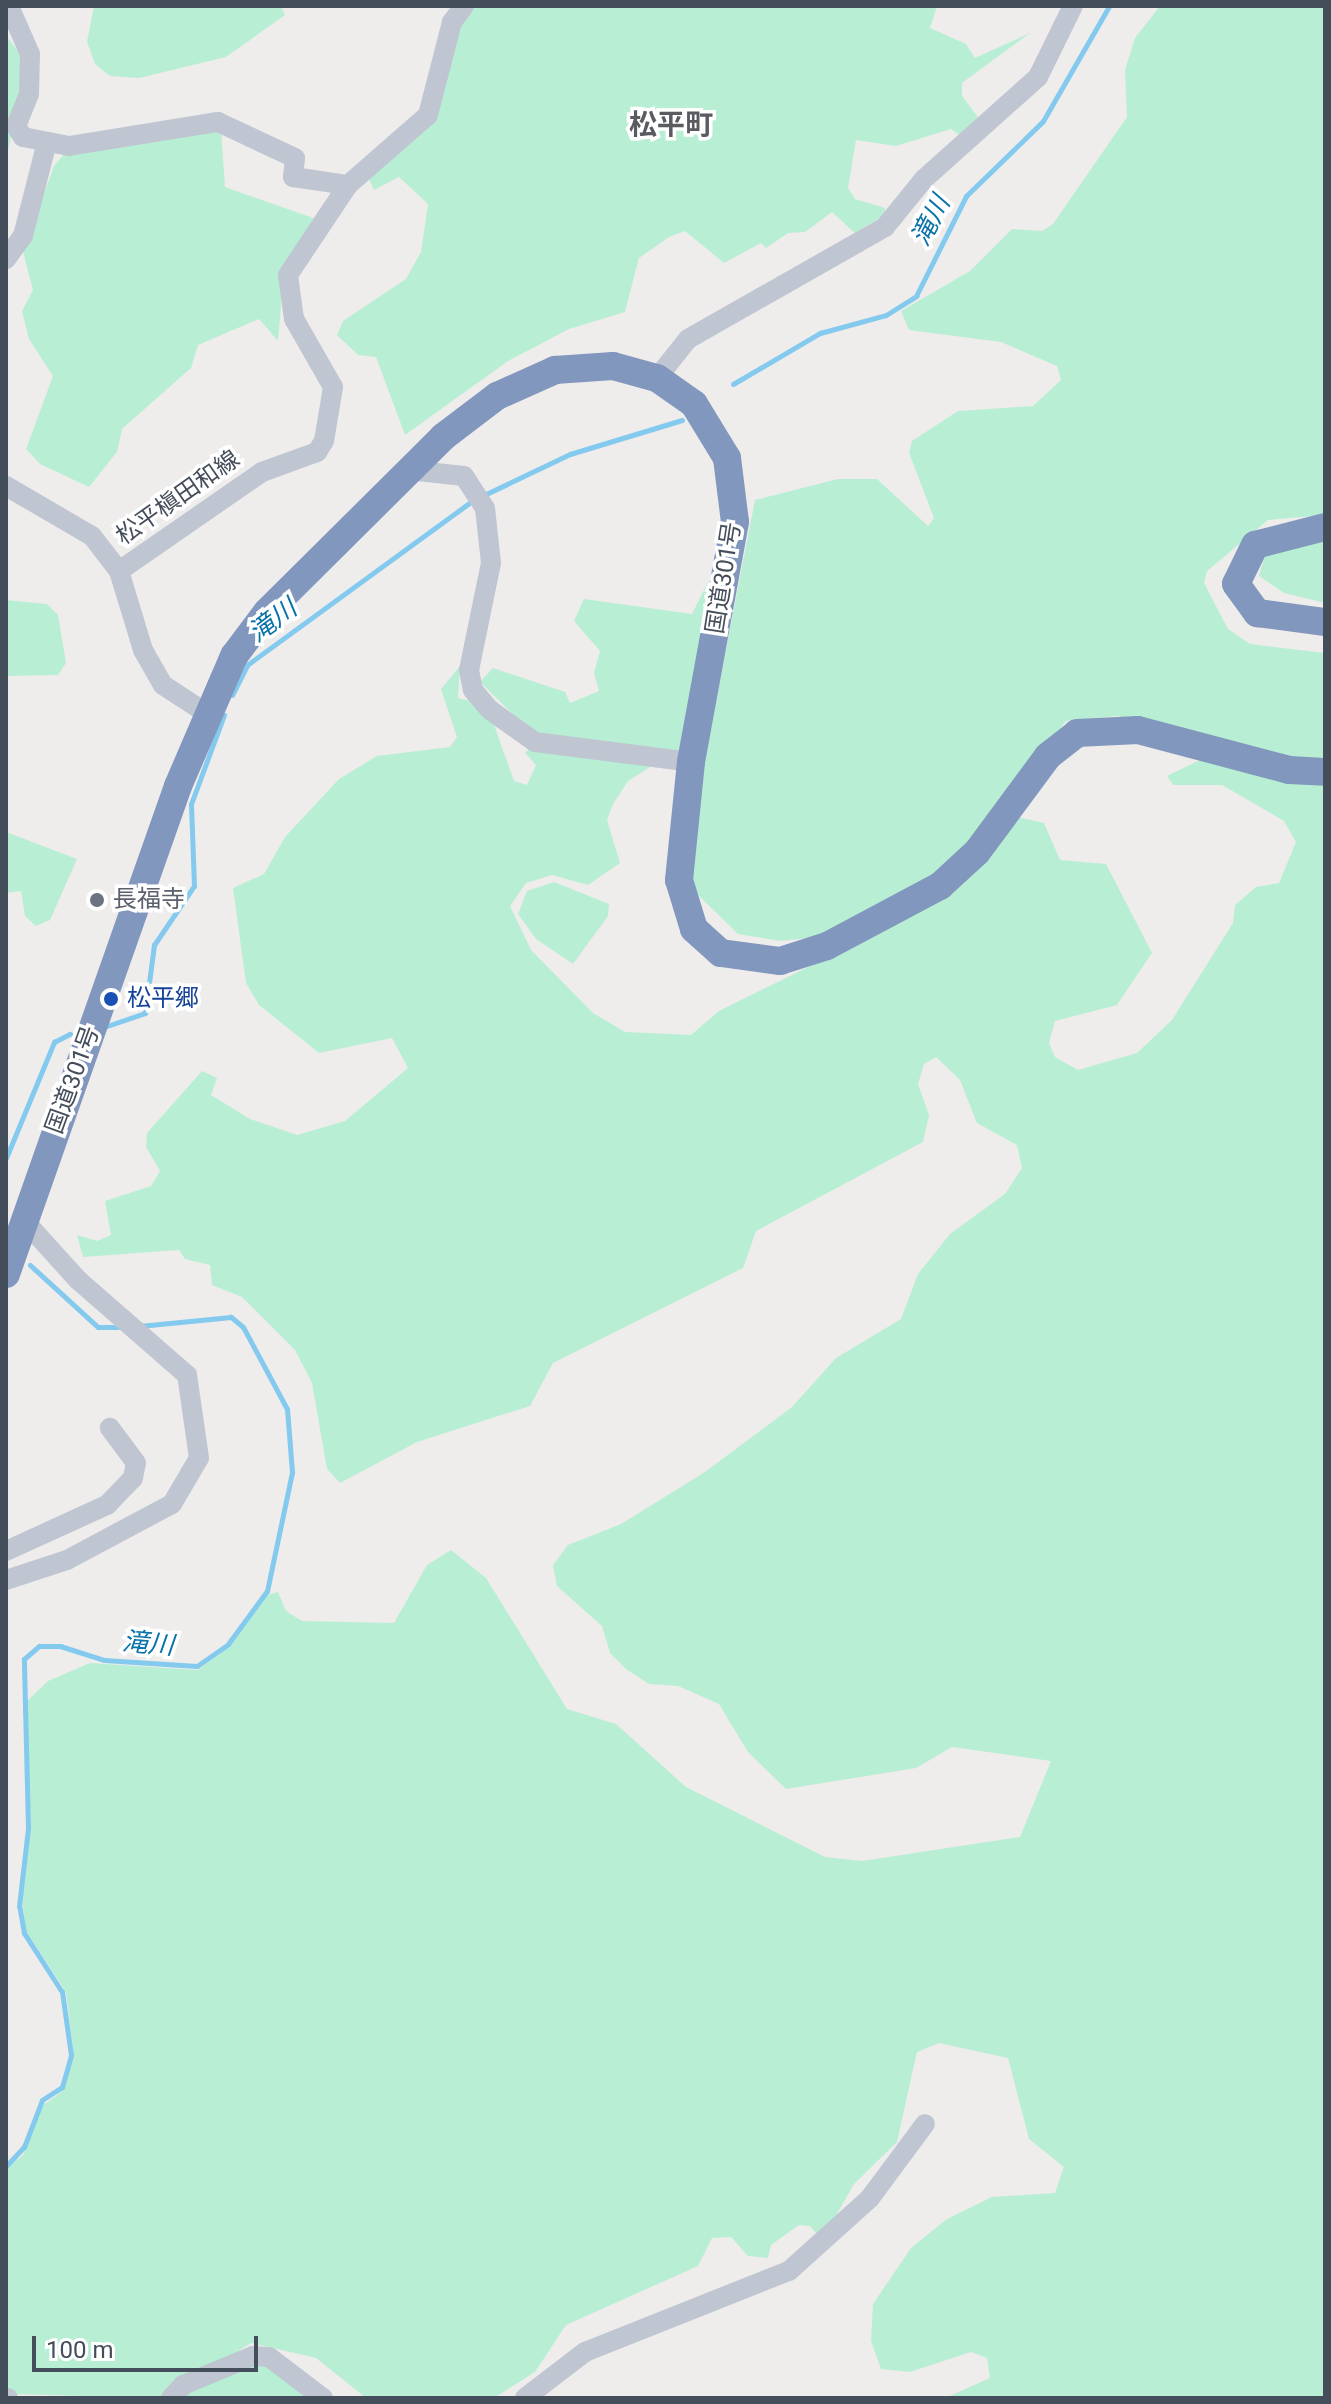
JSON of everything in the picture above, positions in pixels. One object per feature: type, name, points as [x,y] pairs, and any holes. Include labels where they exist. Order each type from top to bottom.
[{"type":"highway","name":"国道301号","points":[[6,1274],[22,1218],[206,713],[249,634],[409,470],[497,396],[555,370],[613,366],[657,378],[683,394],[715,432],[736,499],[691,762],[682,901],[694,929],[721,953],[759,963],[827,946],[940,886],[985,842],[1048,756],[1077,733],[1138,730],[1289,770],[1325,772]]},
{"type":"highway","points":[[1325,527],[1255,545],[1237,568],[1236,584],[1257,613],[1325,622]]},
{"type":"street","points":[[9,6],[30,54],[29,94],[16,126],[46,146],[218,122],[295,158],[293,177],[348,185]]},
{"type":"street","name":"松平槇田和線","points":[[119,571],[262,472],[317,452],[324,441],[333,387],[294,319],[285,286],[348,185],[428,115],[452,22],[464,6]]},
{"type":"street","points":[[657,378],[688,339],[885,227],[924,179],[1038,77],[1073,6]]},
{"type":"street","points":[[6,259],[23,236],[46,146]]},
{"type":"street","points":[[409,470],[452,470],[480,497],[494,537],[469,670],[473,690],[535,742],[691,762]]},
{"type":"street","points":[[6,486],[92,536],[119,571],[143,650],[163,685],[206,713]]},
{"type":"street","points":[[6,1580],[67,1560],[172,1504],[199,1458],[187,1375],[78,1280],[22,1218]]},
{"type":"street","points":[[6,1551],[81,1520],[133,1478],[136,1463],[110,1428]]},
{"type":"street","points":[[525,2398],[585,2352],[789,2271],[870,2198],[925,2124]]},
{"type":"street","points":[[171,2398],[183,2385],[253,2356],[269,2357],[323,2398]]},
{"type":"green space","points":[[94,6],[281,6],[285,15],[226,57],[139,78],[110,76],[95,64],[87,42]]},
{"type":"green space","points":[[470,6],[937,6],[930,28],[966,44],[975,58],[1030,33],[962,83],[962,96],[978,117],[961,136],[951,129],[896,146],[856,140],[848,188],[855,199],[885,208],[885,215],[855,233],[832,212],[805,232],[788,233],[766,248],[761,243],[724,263],[685,231],[669,237],[639,258],[625,312],[569,329],[508,361],[405,435],[376,357],[358,355],[337,335],[343,321],[406,279],[421,252],[428,204],[399,177],[374,190],[366,173],[406,147]]},
{"type":"green space","points":[[1160,6],[1325,6],[1325,515],[1268,520],[1207,571],[1204,583],[1228,629],[1250,644],[1325,653],[1325,757],[1307,760],[1117,716],[1066,721],[952,864],[826,936],[780,941],[738,934],[696,893],[692,871],[697,799],[755,500],[838,479],[877,479],[928,526],[934,518],[909,453],[912,441],[958,411],[1033,406],[1061,380],[1057,366],[1001,342],[909,330],[901,311],[970,271],[1012,229],[1042,231],[1053,224],[1127,117],[1125,70],[1135,38]]},
{"type":"green space","points":[[6,36],[22,56],[23,77],[6,161]]},
{"type":"green space","points":[[221,131],[225,187],[316,219],[282,294],[278,341],[259,319],[198,345],[191,368],[122,429],[117,452],[89,487],[40,464],[26,449],[53,376],[29,339],[22,311],[33,290],[23,252],[54,166],[65,153]]},
{"type":"green space","points":[[1325,535],[1325,603],[1284,593],[1259,576],[1266,551]]},
{"type":"green space","points":[[708,582],[714,585],[682,758],[537,738],[480,682],[493,668],[565,692],[570,703],[599,691],[594,673],[600,651],[574,621],[584,599],[692,614]]},
{"type":"green space","points":[[6,600],[47,604],[58,615],[66,663],[58,675],[6,676]]},
{"type":"green space","points":[[460,666],[458,698],[479,703],[492,719],[514,781],[527,785],[536,765],[525,753],[533,745],[658,762],[628,781],[613,804],[607,820],[620,863],[588,885],[552,875],[526,883],[510,906],[531,950],[593,1013],[625,1032],[691,1035],[719,1011],[885,929],[1017,817],[1044,823],[1060,860],[1106,864],[1152,953],[1117,1005],[1055,1021],[1049,1043],[1055,1057],[1078,1070],[1137,1053],[1172,1020],[1233,923],[1235,905],[1256,887],[1279,883],[1296,842],[1284,821],[1222,785],[1173,785],[1167,776],[1202,759],[1325,782],[1325,2398],[945,2398],[990,2378],[987,2358],[971,2352],[910,2372],[881,2369],[871,2341],[873,2304],[911,2248],[947,2219],[992,2197],[1055,2193],[1064,2167],[1029,2139],[1008,2058],[939,2043],[917,2052],[897,2142],[854,2184],[822,2240],[810,2226],[799,2225],[771,2245],[768,2258],[748,2256],[731,2237],[712,2238],[698,2266],[566,2325],[535,2372],[494,2398],[366,2398],[316,2358],[251,2343],[165,2398],[6,2394],[6,2169],[23,2155],[42,2106],[60,2093],[74,2058],[66,1992],[26,1931],[22,1901],[31,1822],[23,1705],[48,1681],[90,1663],[198,1670],[225,1650],[267,1595],[278,1592],[286,1611],[302,1621],[394,1623],[427,1565],[451,1550],[486,1578],[567,1709],[616,1724],[686,1787],[825,1857],[862,1861],[1020,1837],[1051,1761],[952,1747],[916,1768],[786,1789],[748,1752],[719,1704],[678,1686],[649,1684],[626,1669],[610,1653],[602,1626],[557,1586],[553,1565],[568,1545],[621,1524],[705,1472],[792,1407],[836,1358],[901,1319],[918,1274],[950,1234],[1005,1194],[1022,1168],[1017,1145],[977,1123],[960,1080],[936,1057],[924,1064],[918,1084],[929,1115],[923,1142],[756,1231],[743,1268],[553,1363],[530,1406],[417,1442],[340,1483],[327,1469],[312,1383],[295,1350],[242,1297],[212,1285],[210,1265],[185,1259],[179,1250],[83,1257],[77,1235],[97,1241],[111,1235],[105,1201],[151,1186],[160,1171],[146,1147],[147,1133],[202,1071],[217,1078],[211,1095],[250,1119],[297,1135],[345,1121],[408,1068],[392,1038],[319,1053],[259,1005],[246,983],[233,888],[264,874],[285,837],[339,779],[377,756],[450,747],[457,737],[441,689]]},
{"type":"green space","points":[[6,832],[77,859],[50,920],[36,926],[25,916],[21,891],[6,893]]},
{"type":"green space","points":[[554,882],[609,904],[608,916],[573,964],[536,939],[518,914],[527,891]]},
{"type":"green space","points":[[261,2359],[314,2398],[175,2398]]},
{"type":"waterway","name":"滝川","points":[[733,384],[820,333],[886,315],[916,296],[966,196],[1043,121],[1109,6]]},
{"type":"waterway","name":"滝川","points":[[482,496],[570,454],[682,420]]},
{"type":"waterway","name":"滝川","points":[[232,695],[247,665],[473,500]]},
{"type":"waterway","name":"滝川","points":[[107,1026],[145,1013],[154,945],[194,886],[191,804],[224,715]]},
{"type":"waterway","name":"滝川","points":[[6,1158],[54,1042],[70,1034]]},
{"type":"waterway","name":"滝川","points":[[30,1265],[98,1327],[121,1327]]},
{"type":"waterway","name":"滝川","points":[[6,2166],[24,2147],[42,2100],[62,2087],[71,2055],[62,1992],[24,1933],[19,1906],[28,1828],[24,1659],[39,1646],[60,1646],[104,1660],[197,1666],[228,1644],[267,1591],[292,1472],[287,1409],[243,1327],[231,1317],[139,1326]]},
{"type":"place","name":"長福寺","points":[[97,900]]},
{"type":"place","name":"松平郷","points":[[111,999]]},
{"type":"district","name":"松平町","points":[[671,125]]}]
